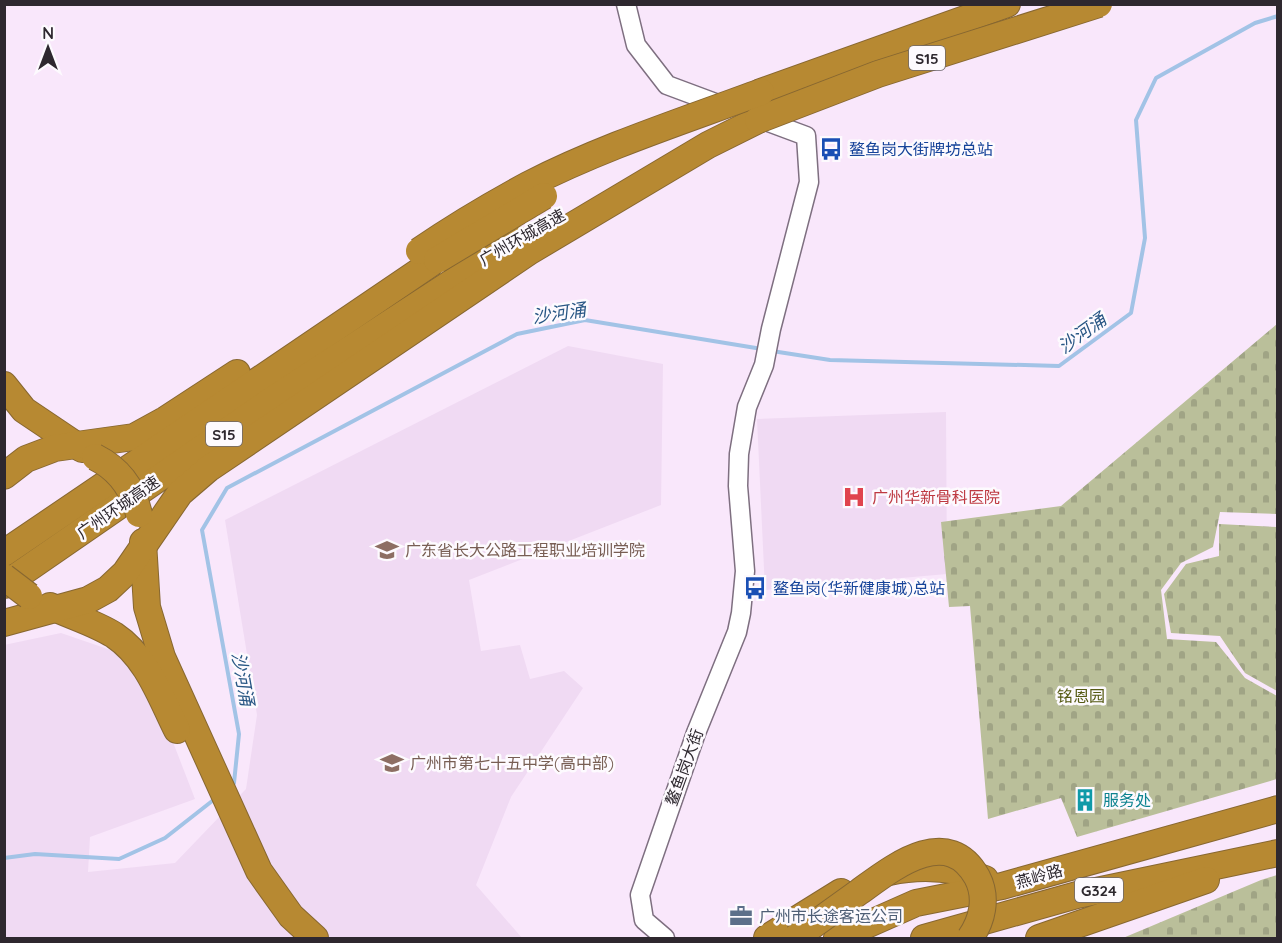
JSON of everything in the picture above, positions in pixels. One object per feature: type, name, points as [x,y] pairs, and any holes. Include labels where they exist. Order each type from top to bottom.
[{"type":"highway","name":"广州环城高速","points":[[4,553],[430,264],[591,170],[761,92],[1008,4]]},
{"type":"highway","name":"广州环城高速","points":[[4,585],[445,284],[506,246],[603,192],[676,155],[758,120],[878,74],[1099,4]]},
{"type":"highway","points":[[4,476],[20,463],[39,453],[91,448],[124,440],[155,426],[435,240],[529,184],[617,146],[761,92]]},
{"type":"highway","points":[[5,622],[102,593],[125,573],[188,485],[208,469],[505,267],[708,145],[758,120]]},
{"type":"highway","points":[[4,385],[24,410],[91,448],[122,477],[135,498],[144,546],[147,607],[162,657],[254,861],[278,901],[315,939]]},
{"type":"highway","points":[[147,607],[153,547],[169,509]]},
{"type":"highway","points":[[125,573],[138,544],[139,514]]},
{"type":"highway","points":[[4,577],[28,596],[64,606],[112,634],[126,645],[146,667],[213,812],[244,871],[274,916],[296,939]]},
{"type":"highway","points":[[5,622],[56,619],[78,622],[112,634]]},
{"type":"highway","name":"燕岭路","points":[[837,939],[916,903],[1002,886],[1278,808]]},
{"type":"highway","points":[[795,939],[898,865],[919,855],[937,852],[971,868],[981,885],[982,913],[970,939]]},
{"type":"highway","points":[[1039,939],[1278,854]]},
{"type":"highway","name":"燕岭路","points":[[924,939],[1087,893],[1278,854]]},
{"type":"highway","points":[[767,939],[849,887],[891,872],[932,867],[953,869],[1002,886]]},
{"type":"street","name":"鳌鱼岗大街","points":[[626,4],[636,45],[667,85],[806,136],[809,182],[764,365],[747,407],[739,454],[738,486],[745,589],[737,632],[696,733],[640,895],[644,920],[665,939]]},
{"type":"shaded area","points":[[568,346],[663,364],[661,505],[469,580],[481,651],[520,645],[530,679],[564,671],[583,688],[511,797],[476,885],[522,938],[5,938],[4,645],[61,633],[128,656],[171,737],[195,799],[90,837],[88,872],[175,863],[246,789],[257,715],[225,520]]},
{"type":"shaded area","name":"广州华新骨科医院","points":[[946,412],[947,574],[765,590],[757,419]]},
{"type":"green space","name":"铭恩园","points":[[1277,324],[1277,514],[1220,512],[1213,547],[1181,563],[1161,590],[1167,639],[1216,642],[1245,678],[1277,696],[1277,779],[1077,837],[1061,798],[988,819],[970,606],[949,607],[941,522],[1061,506]]},
{"type":"green space","points":[[1219,524],[1277,527],[1277,691],[1245,673],[1220,636],[1171,633],[1164,594],[1186,564],[1219,556]]},
{"type":"green space","points":[[1277,875],[1277,938],[1123,938],[1261,880]]},
{"type":"waterway","name":"沙河涌","points":[[772,351],[830,360],[1059,366],[1131,313],[1145,238],[1136,120],[1156,78],[1255,23],[1278,16]]},
{"type":"waterway","name":"沙河涌","points":[[232,785],[239,734],[202,530],[227,488],[517,334],[585,320],[762,349]]},
{"type":"waterway","name":"沙河涌","points":[[4,858],[35,854],[119,859],[165,838],[216,798]]},
{"type":"place","name":"鳌鱼岗大街牌坊总站","points":[[831,149]]},
{"type":"place","name":"广州华新骨科医院","points":[[854,497]]},
{"type":"place","name":"广东省长大公路工程职业培训学院","points":[[387,550]]},
{"type":"place","name":"鳌鱼岗(华新健康城)总站","points":[[755,588]]},
{"type":"place","name":"广州市第七十五中学(高中部)","points":[[392,763]]},
{"type":"place","name":"服务处","points":[[1085,800]]},
{"type":"place","name":"广州市长途客运公司","points":[[741,916]]}]
